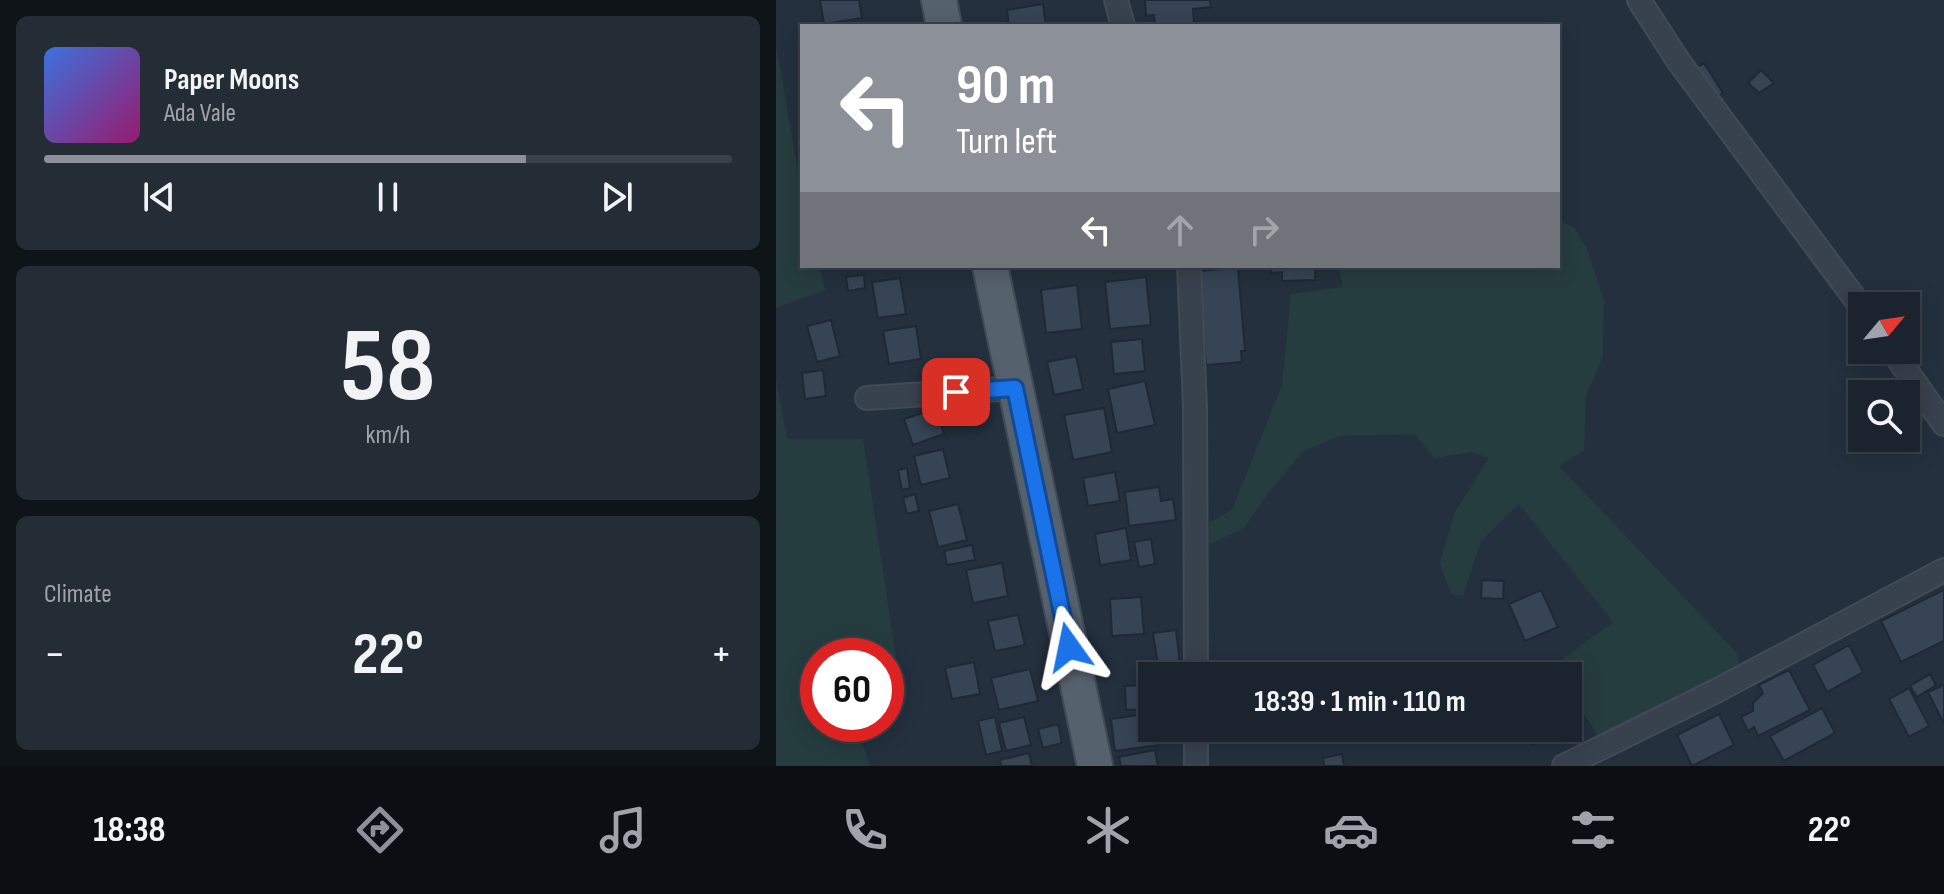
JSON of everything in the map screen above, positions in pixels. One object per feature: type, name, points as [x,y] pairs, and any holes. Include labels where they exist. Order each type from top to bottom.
[{"type":"main road","points":[[939,0],[944,24]]},
{"type":"main road","points":[[990,268],[1095,766]]},
{"type":"street","points":[[1116,0],[1122,24]]},
{"type":"street","points":[[1639,0],[1679,62],[1850,292]]},
{"type":"street","points":[[1189,268],[1195,407],[1196,662]]},
{"type":"street","points":[[1902,364],[1944,424]]},
{"type":"street","points":[[867,398],[1015,388]]},
{"type":"street","points":[[1564,766],[1716,691],[1944,570]]},
{"type":"street","points":[[1196,742],[1196,766]]},
{"type":"green space","points":[[776,45],[800,183],[800,268],[820,268],[825,290],[776,308]]},
{"type":"green space","points":[[1560,220],[1575,229],[1587,249],[1604,300],[1603,357],[1586,396],[1584,450],[1559,466],[1737,653],[1739,664],[1717,680],[1601,740],[1582,711],[1582,662],[1558,662],[1613,622],[1519,504],[1481,541],[1463,596],[1451,594],[1440,563],[1454,514],[1489,458],[1471,452],[1434,458],[1415,434],[1340,436],[1303,451],[1244,528],[1208,545],[1209,523],[1232,510],[1282,385],[1291,294],[1343,287],[1339,268],[1560,268]]},
{"type":"green space","points":[[776,379],[787,439],[863,439],[893,638],[800,638],[800,742],[862,742],[870,766],[776,766]]},
{"type":"green space","points":[[1920,411],[1927,420],[1920,423]]},
{"type":"building","points":[[820,0],[859,0],[862,18],[824,24]]},
{"type":"building","points":[[1145,0],[1210,0],[1211,7],[1193,9],[1194,23],[1155,24],[1154,15],[1146,16]]},
{"type":"building","points":[[1043,4],[1046,24],[1009,24],[1007,10]]},
{"type":"building","points":[[1704,63],[1723,93],[1712,100],[1693,70]]},
{"type":"building","points":[[1761,70],[1774,83],[1759,93],[1748,83]]},
{"type":"building","points":[[1238,268],[1245,351],[1241,351],[1242,362],[1206,365],[1198,271]]},
{"type":"building","points":[[1271,268],[1315,268],[1315,280],[1282,281],[1282,272],[1271,273]]},
{"type":"building","points":[[864,275],[865,288],[848,291],[846,277]]},
{"type":"building","points":[[1146,277],[1151,325],[1110,329],[1105,282]]},
{"type":"building","points":[[900,278],[906,314],[878,318],[872,282]]},
{"type":"building","points":[[1077,285],[1082,329],[1046,333],[1041,290]]},
{"type":"building","points":[[831,320],[840,356],[817,362],[807,326]]},
{"type":"building","points":[[916,326],[921,359],[889,364],[883,331]]},
{"type":"building","points":[[1142,339],[1145,371],[1114,374],[1111,342]]},
{"type":"building","points":[[1076,356],[1083,389],[1054,395],[1047,362]]},
{"type":"building","points":[[823,370],[826,396],[805,399],[802,373]]},
{"type":"building","points":[[1145,381],[1155,425],[1117,433],[1108,389]]},
{"type":"building","points":[[1104,408],[1112,452],[1073,460],[1064,415]]},
{"type":"building","points":[[935,409],[944,434],[913,445],[904,419]]},
{"type":"building","points":[[943,449],[950,478],[921,485],[914,456]]},
{"type":"building","points":[[907,468],[910,488],[902,490],[898,470]]},
{"type":"building","points":[[1115,472],[1120,501],[1088,506],[1083,478]]},
{"type":"building","points":[[1159,487],[1161,501],[1173,499],[1176,520],[1129,526],[1125,492]]},
{"type":"building","points":[[915,494],[919,511],[907,514],[903,498]]},
{"type":"building","points":[[958,504],[967,540],[938,547],[929,511]]},
{"type":"building","points":[[1126,528],[1131,560],[1100,565],[1095,534]]},
{"type":"building","points":[[1151,539],[1155,564],[1139,567],[1134,542]]},
{"type":"building","points":[[972,545],[975,560],[947,565],[944,551]]},
{"type":"building","points":[[1002,563],[1008,596],[973,603],[966,570]]},
{"type":"building","points":[[1482,580],[1504,581],[1503,599],[1481,598]]},
{"type":"building","points":[[1541,590],[1558,627],[1525,641],[1509,604]]},
{"type":"building","points":[[1944,590],[1944,641],[1901,662],[1881,621]]},
{"type":"building","points":[[1141,597],[1144,634],[1112,636],[1110,599]]},
{"type":"building","points":[[1018,615],[1025,645],[995,651],[988,621]]},
{"type":"building","points":[[1176,630],[1180,662],[1157,662],[1153,633]]},
{"type":"building","points":[[1849,645],[1863,672],[1827,692],[1813,665]]},
{"type":"building","points":[[974,662],[980,694],[952,699],[945,668]]},
{"type":"building","points":[[1030,669],[1038,701],[999,710],[991,678]]},
{"type":"building","points":[[1789,670],[1810,710],[1758,736],[1754,727],[1748,731],[1741,717],[1753,711],[1753,703],[1763,693],[1759,685]]},
{"type":"building","points":[[1930,674],[1936,685],[1917,697],[1910,686]]},
{"type":"building","points":[[1944,685],[1944,721],[1943,722],[1928,692]]},
{"type":"building","points":[[1125,686],[1138,686],[1138,710],[1126,710]]},
{"type":"building","points":[[1909,688],[1929,726],[1909,737],[1889,699]]},
{"type":"building","points":[[1822,708],[1835,733],[1784,761],[1770,736]]},
{"type":"building","points":[[1719,714],[1734,745],[1692,766],[1677,735]]},
{"type":"building","points":[[1138,715],[1138,742],[1159,742],[1159,745],[1115,751],[1111,719]]},
{"type":"building","points":[[995,717],[1002,751],[986,755],[978,721]]},
{"type":"building","points":[[1024,717],[1031,745],[1006,751],[999,723]]},
{"type":"building","points":[[1058,724],[1062,743],[1043,748],[1038,729]]},
{"type":"building","points":[[1155,750],[1158,766],[1121,766],[1119,757]]},
{"type":"building","points":[[1029,753],[1032,766],[1001,766],[1000,760]]},
{"type":"building","points":[[1342,754],[1344,766],[1324,766],[1323,758]]},
{"type":"route","points":[[956,392],[1015,388],[1069,647]]}]
